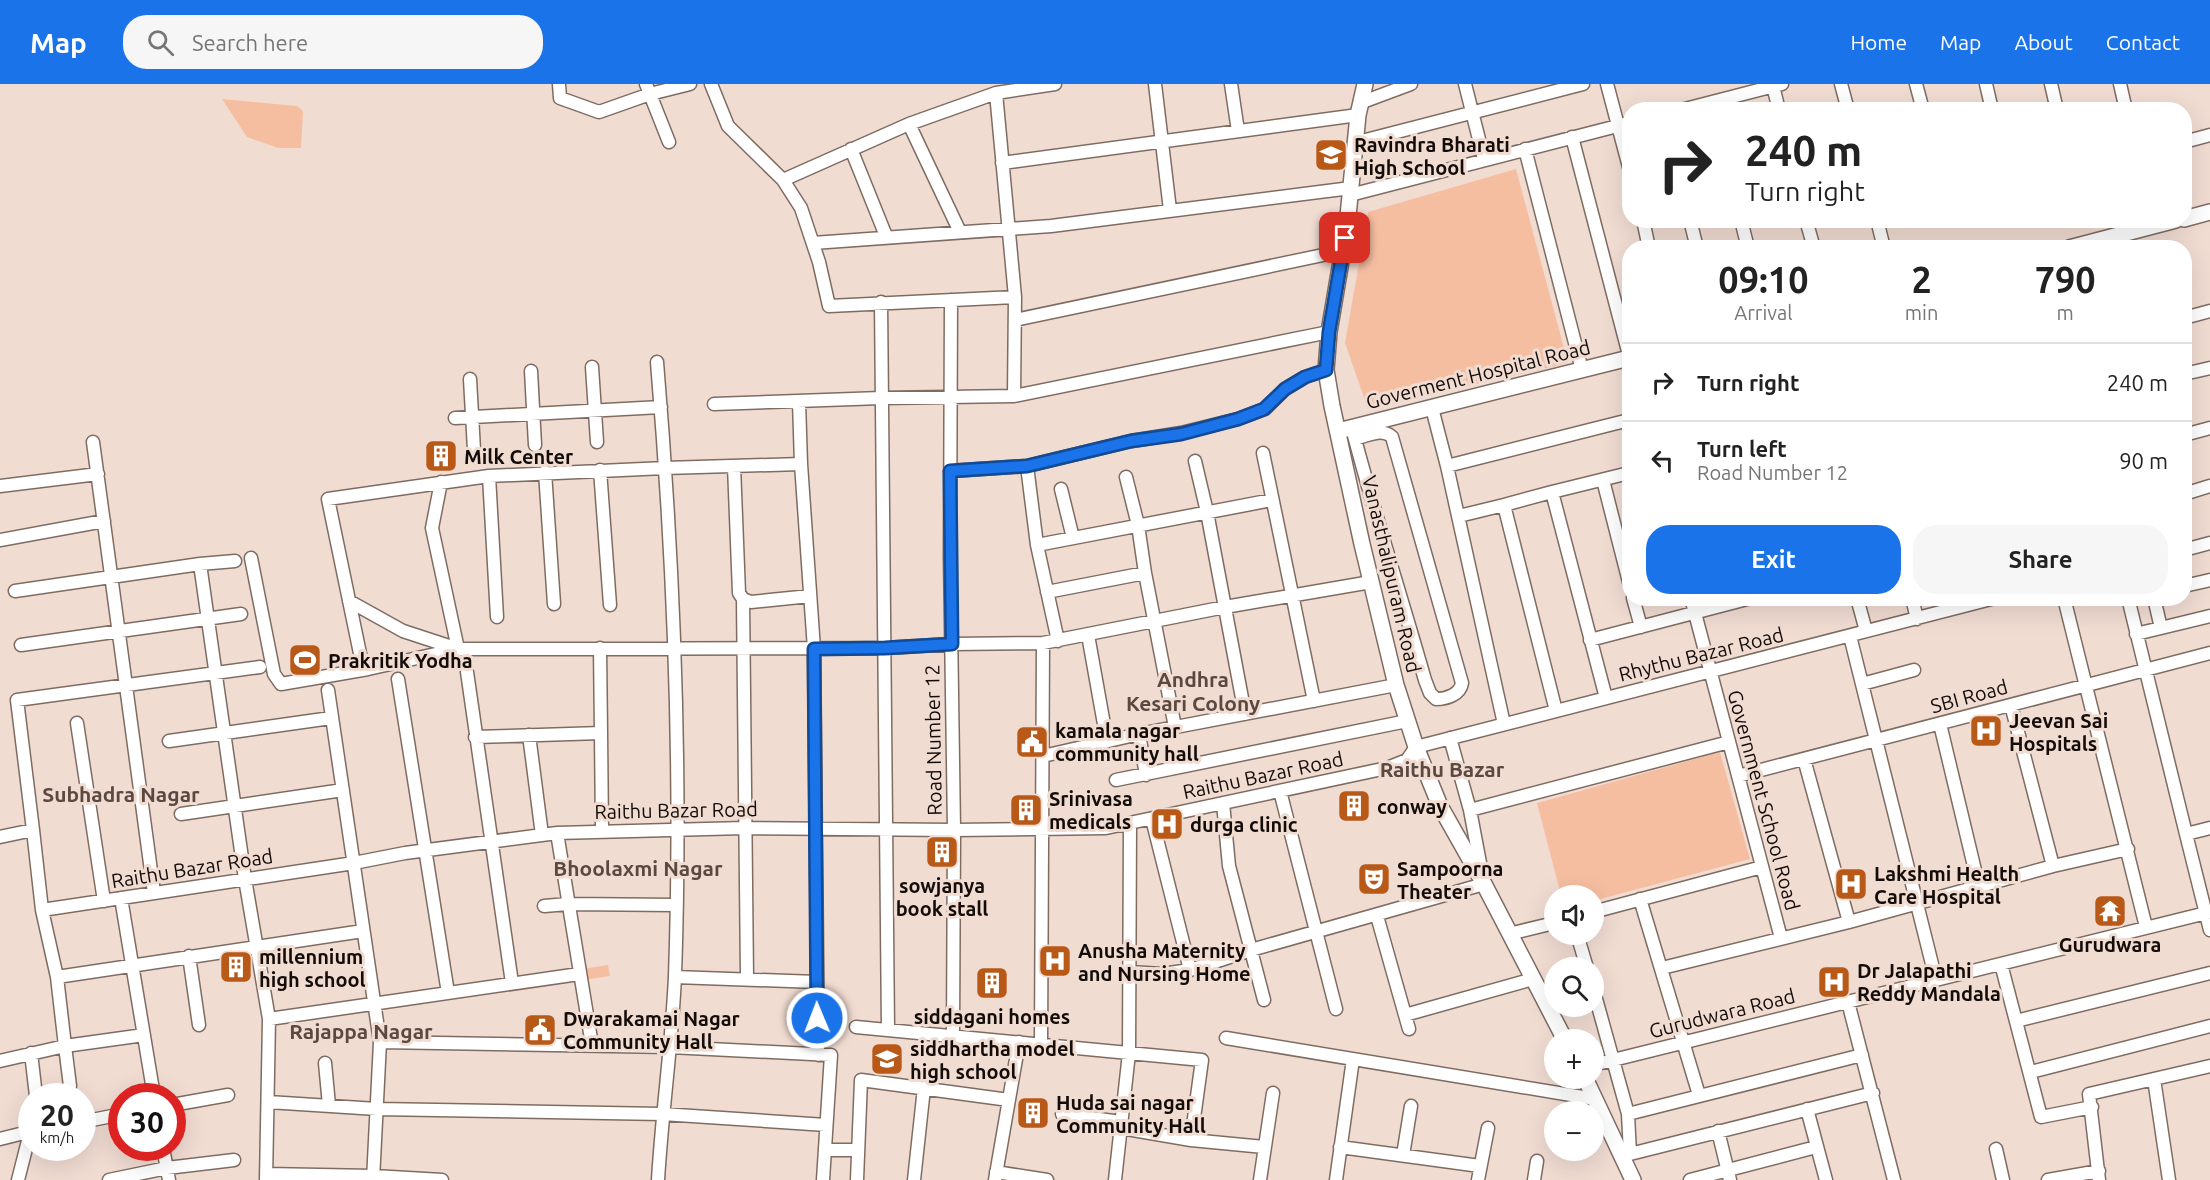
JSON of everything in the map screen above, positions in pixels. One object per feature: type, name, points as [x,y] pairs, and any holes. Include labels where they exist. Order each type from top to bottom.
[{"type":"street","points":[[559,84],[560,98],[599,112],[648,89],[690,84]]},
{"type":"street","points":[[711,84],[728,126],[783,180],[801,208],[813,243],[829,306],[1014,297]]},
{"type":"street","points":[[783,180],[909,124],[996,93],[1055,84]]},
{"type":"street","points":[[1155,84],[1170,210]]},
{"type":"street","points":[[1231,84],[1238,131]]},
{"type":"street","name":"Vanasthalipuram Road","points":[[1365,84],[1354,143],[1347,226],[1329,332],[1326,370],[1349,433],[1371,582],[1396,685],[1416,747],[1440,806],[1484,884],[1559,1029]]},
{"type":"street","points":[[1002,163],[1238,131],[1359,109],[1411,84]]},
{"type":"street","points":[[1464,84],[1484,159]]},
{"type":"street","points":[[1354,143],[1583,84]]},
{"type":"street","points":[[1607,84],[1622,119]]},
{"type":"street","points":[[1841,84],[1846,102]]},
{"type":"street","points":[[1916,84],[1921,102]]},
{"type":"street","points":[[1986,84],[1990,102]]},
{"type":"street","points":[[2051,84],[2055,102]]},
{"type":"street","points":[[2120,84],[2124,102]]},
{"type":"street","points":[[1712,102],[1778,85],[1779,102]]},
{"type":"street","points":[[648,89],[669,142]]},
{"type":"street","points":[[996,93],[1014,297],[1014,396]]},
{"type":"street","points":[[909,124],[960,232]]},
{"type":"street","points":[[813,243],[1051,226],[1170,210],[1350,191],[1622,124]]},
{"type":"street","points":[[2192,140],[2210,135]]},
{"type":"street","points":[[1572,137],[1622,329]]},
{"type":"street","points":[[850,149],[886,236]]},
{"type":"street","points":[[1525,149],[1582,370]]},
{"type":"street","points":[[2192,217],[2210,212]]},
{"type":"street","points":[[2096,240],[2137,228]]},
{"type":"street","points":[[1015,320],[1342,251]]},
{"type":"street","name":"Road Number 12","points":[[951,300],[953,1035]]},
{"type":"street","points":[[881,302],[888,1030]]},
{"type":"street","points":[[2192,316],[2210,311]]},
{"type":"street","points":[[714,404],[1014,396],[1329,332]]},
{"type":"street","name":"Goverment Hospital Road","points":[[1349,433],[1432,408],[1622,358]]},
{"type":"street","points":[[657,363],[665,468],[673,648],[677,830],[675,977],[658,1180]]},
{"type":"street","points":[[592,367],[597,442]]},
{"type":"street","points":[[2192,372],[2210,368]]},
{"type":"street","points":[[950,471],[1027,466],[1131,441],[1181,434],[1238,419],[1264,409],[1285,389],[1305,377],[1326,370]]},
{"type":"street","points":[[531,371],[535,445]]},
{"type":"street","points":[[470,379],[474,450]]},
{"type":"street","points":[[799,402],[814,649],[818,1055]]},
{"type":"street","points":[[455,418],[660,407]]},
{"type":"street","points":[[1432,408],[1459,516],[1504,724]]},
{"type":"street","points":[[1447,466],[1622,422]]},
{"type":"street","points":[[2192,433],[2210,428]]},
{"type":"street","points":[[1381,432],[1392,437],[1462,683],[1458,691],[1448,697],[1439,699],[1433,697],[1425,680],[1349,433],[1381,432]]},
{"type":"street","points":[[93,442],[154,893]]},
{"type":"street","points":[[1263,453],[1314,700]]},
{"type":"street","points":[[1195,462],[1207,512],[1245,714]]},
{"type":"street","points":[[368,669],[362,663],[328,499],[489,476],[545,472],[801,464]]},
{"type":"street","points":[[734,466],[745,648],[744,828],[747,978]]},
{"type":"street","points":[[1027,466],[1037,545],[1058,641]]},
{"type":"street","points":[[600,470],[610,605]]},
{"type":"street","points":[[545,472],[554,604]]},
{"type":"street","points":[[0,486],[98,474]]},
{"type":"street","points":[[1459,516],[1622,475]]},
{"type":"street","points":[[489,476],[497,617]]},
{"type":"street","points":[[1126,477],[1138,525],[1175,727]]},
{"type":"street","points":[[1603,480],[1622,555]]},
{"type":"street","points":[[441,482],[432,528],[458,649]]},
{"type":"street","points":[[2192,492],[2210,486]]},
{"type":"street","points":[[1061,489],[1073,538]]},
{"type":"street","points":[[1552,492],[1606,698]]},
{"type":"street","points":[[1037,545],[1272,500]]},
{"type":"street","points":[[1504,505],[1556,711]]},
{"type":"street","points":[[0,540],[104,522]]},
{"type":"street","points":[[2192,548],[2210,543]]},
{"type":"street","points":[[251,558],[274,674],[280,684],[368,669],[458,649],[814,649],[1043,643],[1225,607],[1371,582]]},
{"type":"street","points":[[15,591],[235,561]]},
{"type":"street","points":[[200,564],[245,879],[269,1019],[266,1177],[442,1180]]},
{"type":"street","points":[[1047,592],[1145,573]]},
{"type":"street","points":[[2192,584],[2210,580]]},
{"type":"street","points":[[743,599],[751,602],[810,596]]},
{"type":"street","points":[[349,601],[404,631],[458,649]]},
{"type":"street","points":[[1635,606],[1641,627]]},
{"type":"street","name":"Government School Road","points":[[1693,606],[1780,938]]},
{"type":"street","points":[[1590,639],[1721,606]]},
{"type":"street","points":[[1859,606],[1866,632]]},
{"type":"street","points":[[1914,606],[1917,618]]},
{"type":"street","name":"Rhythu Bazar Road","points":[[1416,747],[1866,632],[1958,606]]},
{"type":"street","points":[[2066,606],[2146,927]]},
{"type":"street","points":[[2130,606],[2186,834],[2208,912],[2210,930]]},
{"type":"street","points":[[2156,606],[2161,628]]},
{"type":"street","points":[[21,645],[241,614]]},
{"type":"street","points":[[2136,634],[2210,616]]},
{"type":"street","points":[[1088,635],[1107,741]]},
{"type":"street","points":[[1850,636],[1936,980]]},
{"type":"street","points":[[1041,1044],[1043,643]]},
{"type":"street","points":[[600,648],[602,831]]},
{"type":"street","name":"SBI Road","points":[[1738,776],[2210,653]]},
{"type":"street","points":[[70,1083],[57,977],[42,910],[18,700],[260,667]]},
{"type":"street","points":[[1862,684],[1914,670]]},
{"type":"street","points":[[467,672],[512,983]]},
{"type":"street","points":[[398,680],[448,993]]},
{"type":"street","points":[[1044,756],[1139,734],[1396,685]]},
{"type":"street","points":[[328,690],[380,1042],[374,1178]]},
{"type":"street","points":[[2011,705],[2053,866]]},
{"type":"street","points":[[169,741],[331,718]]},
{"type":"street","points":[[1116,780],[1407,721]]},
{"type":"street","points":[[76,723],[104,901]]},
{"type":"street","points":[[1940,724],[1979,887]]},
{"type":"street","points":[[475,737],[601,733]]},
{"type":"street","points":[[1139,734],[1146,775]]},
{"type":"street","points":[[529,735],[542,835]]},
{"type":"street","points":[[1130,972],[1162,974],[1190,970],[1251,950],[1484,884],[1470,810],[1450,738]]},
{"type":"street","points":[[1470,810],[1729,742]]},
{"type":"street","name":"Raithu Bazar Road","points":[[42,910],[354,863],[425,850],[557,833],[816,827],[954,830],[1106,828],[1387,768],[1407,760],[1416,747]]},
{"type":"street","points":[[1804,759],[1849,922]]},
{"type":"street","points":[[181,814],[343,790]]},
{"type":"street","points":[[1280,791],[1336,1009]]},
{"type":"street","points":[[1223,803],[1229,866],[1264,1000]]},
{"type":"street","points":[[1152,819],[1190,970]]},
{"type":"street","points":[[1115,1180],[1129,1053],[1130,823]]},
{"type":"street","points":[[2186,834],[2210,828]]},
{"type":"street","points":[[0,837],[33,830]]},
{"type":"street","points":[[557,833],[592,1046]]},
{"type":"street","points":[[1662,968],[1849,922],[2053,866],[2128,849]]},
{"type":"street","points":[[1604,909],[1762,867]]},
{"type":"street","points":[[121,898],[152,1083]]},
{"type":"street","points":[[1640,899],[1699,1095]]},
{"type":"street","points":[[544,906],[568,904],[676,905]]},
{"type":"street","name":"Gurudwara Road","points":[[1604,1062],[2208,912]]},
{"type":"street","points":[[1377,916],[1409,1029]]},
{"type":"street","points":[[1509,934],[1544,925]]},
{"type":"street","points":[[57,977],[363,931]]},
{"type":"street","points":[[189,956],[198,1026]]},
{"type":"street","points":[[2001,964],[2041,1117],[2092,1107]]},
{"type":"street","points":[[2016,1021],[2210,973]]},
{"type":"street","points":[[269,1019],[579,974]]},
{"type":"street","points":[[675,977],[817,982]]},
{"type":"street","points":[[1405,1015],[1533,979]]},
{"type":"street","points":[[1848,1002],[1894,1180]]},
{"type":"street","points":[[1601,1017],[1628,1114],[1626,1155]]},
{"type":"street","points":[[2031,1072],[2210,1026]]},
{"type":"street","points":[[856,1027],[1202,1060],[1191,1140]]},
{"type":"street","points":[[0,1061],[65,1046],[144,1035]]},
{"type":"street","points":[[1226,1038],[1595,1099]]},
{"type":"street","points":[[380,1042],[670,1047],[831,1055],[823,1180]]},
{"type":"street","points":[[1019,1042],[996,1176],[1047,1180]]},
{"type":"street","points":[[31,1053],[34,1083]]},
{"type":"street","points":[[1628,1114],[1862,1055]]},
{"type":"street","points":[[1336,1180],[1353,1059]]},
{"type":"street","points":[[325,1063],[329,1105]]},
{"type":"street","points":[[2048,1180],[2099,1176],[2090,1094],[2210,1066]]},
{"type":"street","points":[[2154,1079],[2169,1180]]},
{"type":"street","points":[[857,1180],[861,1080],[1009,1100]]},
{"type":"street","points":[[914,1180],[924,1088]]},
{"type":"street","points":[[1591,1089],[1626,1155],[1633,1180]]},
{"type":"street","points":[[1260,1180],[1273,1093]]},
{"type":"street","points":[[1626,1155],[1873,1093]]},
{"type":"street","points":[[186,1102],[228,1095]]},
{"type":"street","points":[[268,1102],[377,1109],[662,1114],[826,1125]]},
{"type":"street","points":[[1402,1155],[1411,1106]]},
{"type":"street","points":[[1806,1109],[1826,1180]]},
{"type":"street","points":[[1062,1114],[1191,1140],[1264,1147]]},
{"type":"street","points":[[1478,1180],[1488,1128]]},
{"type":"street","points":[[1718,1131],[1729,1175]]},
{"type":"street","points":[[0,1139],[18,1133]]},
{"type":"street","points":[[1340,1147],[1480,1166]]},
{"type":"street","points":[[1690,1180],[1729,1175],[1816,1147]]},
{"type":"street","points":[[1996,1149],[2003,1180]]},
{"type":"street","points":[[825,1150],[857,1150]]},
{"type":"street","points":[[109,1180],[168,1174],[234,1160]]},
{"type":"street","points":[[18,1180],[23,1161]]},
{"type":"street","points":[[1534,1180],[1537,1161]]},
{"type":"shaded area","points":[[222,99],[297,106],[303,111],[301,148],[278,148],[247,137]]},
{"type":"shaded area","points":[[1516,169],[1568,363],[1368,409],[1345,343],[1368,212]]},
{"type":"shaded area","points":[[1720,752],[1750,859],[1604,898],[1604,885],[1558,885],[1537,803]]},
{"type":"shaded area","points":[[608,965],[610,976],[584,980],[582,969]]},
{"type":"place","name":"Ravindra Bharati High School","points":[[1331,155]]},
{"type":"place","name":"Milk Center","points":[[441,456]]},
{"type":"place","name":"Prakritik Yodha","points":[[305,660]]},
{"type":"place","name":"Jeevan Sai Hospitals","points":[[1986,731]]},
{"type":"place","name":"kamala nagar community hall","points":[[1032,742]]},
{"type":"place","name":"conway","points":[[1354,806]]},
{"type":"place","name":"Srinivasa medicals","points":[[1026,810]]},
{"type":"place","name":"durga clinic","points":[[1167,824]]},
{"type":"place","name":"sowjanya book stall","points":[[942,852]]},
{"type":"place","name":"Sampoorna Theater","points":[[1374,879]]},
{"type":"place","name":"Lakshmi Health Care Hospital","points":[[1851,884]]},
{"type":"place","name":"Gurudwara","points":[[2110,911]]},
{"type":"place","name":"Anusha Maternity and Nursing Home","points":[[1055,961]]},
{"type":"place","name":"millennium high school","points":[[236,967]]},
{"type":"place","name":"Dr Jalapathi Reddy Mandala","points":[[1834,982]]},
{"type":"place","name":"siddagani homes","points":[[992,983]]},
{"type":"place","name":"Dwarakamai Nagar Community Hall","points":[[540,1030]]},
{"type":"place","name":"siddhartha model high school","points":[[887,1059]]},
{"type":"place","name":"Huda sai nagar Community Hall","points":[[1033,1113]]},
{"type":"district","name":"Andhra Kesari Colony","points":[[1193,691]]},
{"type":"district","name":"Raithu Bazar","points":[[1442,769]]},
{"type":"district","name":"Subhadra Nagar","points":[[121,794]]},
{"type":"district","name":"Bhoolaxmi Nagar","points":[[638,868]]},
{"type":"district","name":"Rajappa Nagar","points":[[361,1031]]},
{"type":"route","points":[[817,1018],[814,649],[952,644],[950,471],[1027,466],[1131,441],[1181,434],[1238,419],[1264,409],[1285,389],[1305,377],[1326,370],[1329,332],[1345,238]]}]
